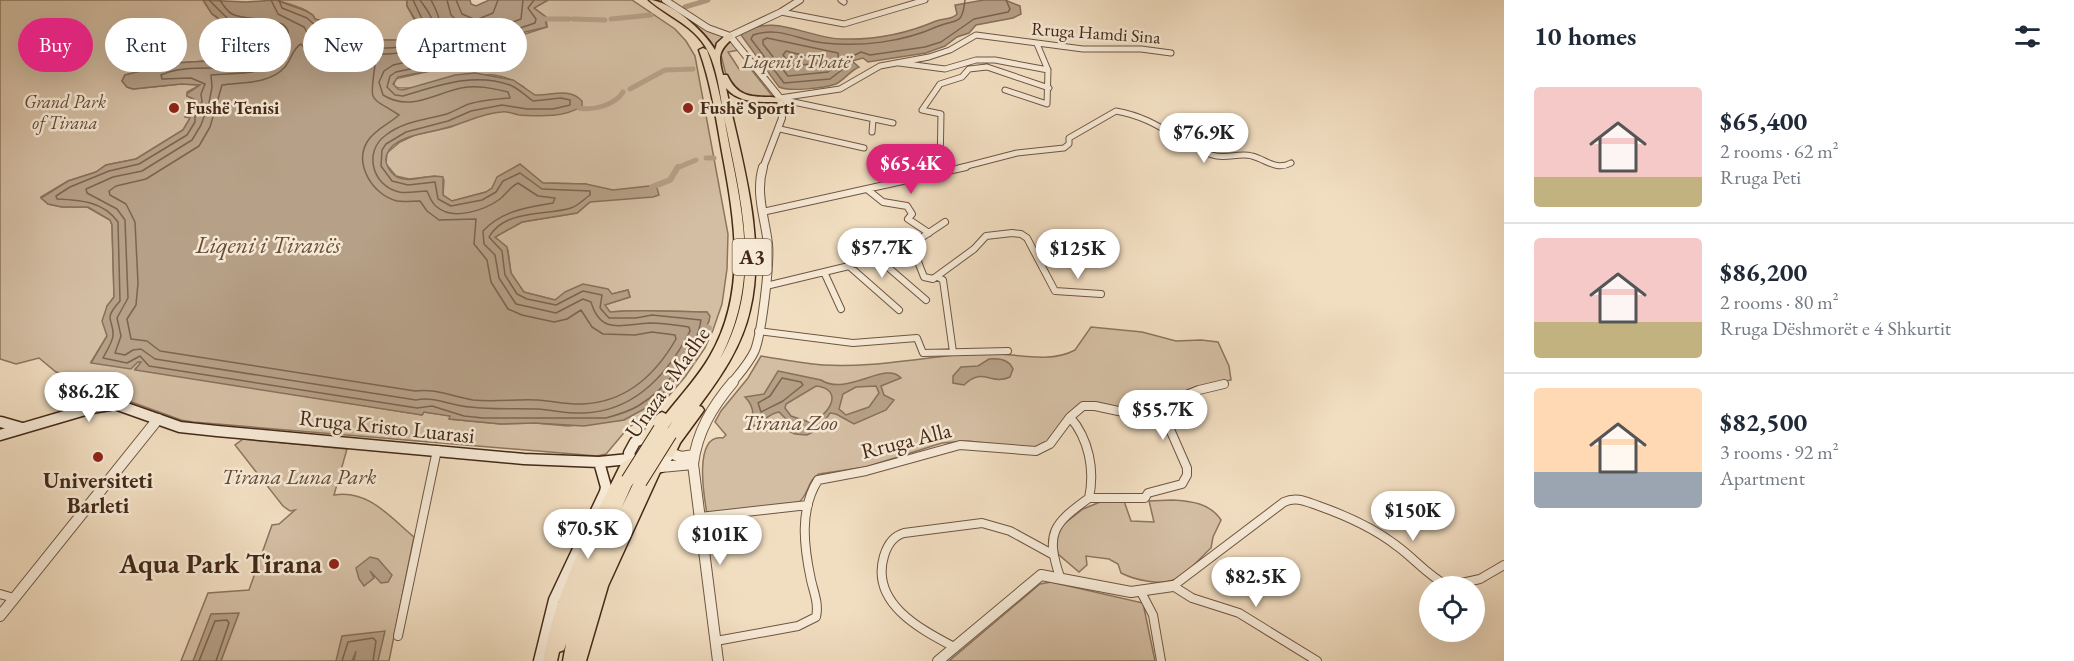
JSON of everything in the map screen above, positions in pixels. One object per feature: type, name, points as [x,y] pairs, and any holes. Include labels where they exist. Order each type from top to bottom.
[{"type":"highway","name":"Unaza e Madhe","points":[[555,661],[582,576],[634,481],[715,357],[729,329],[738,286],[742,251],[740,223],[707,61],[701,47],[690,33],[643,0]]},
{"type":"highway","name":"Unaza e Madhe","points":[[652,0],[694,29],[706,43],[715,61],[751,233],[752,262],[748,295],[741,323],[726,358],[665,431]]},
{"type":"highway","points":[[730,36],[720,45],[715,61],[722,70],[727,88],[743,97],[781,99]]},
{"type":"highway","points":[[645,437],[704,364],[723,328],[733,293],[738,286]]},
{"type":"highway","points":[[675,457],[675,440],[723,377],[739,349],[751,305],[748,295]]},
{"type":"highway","points":[[550,661],[560,612],[571,577],[629,458]]},
{"type":"highway","points":[[579,661],[601,585],[658,468]]},
{"type":"highway","name":"Unaza e Madhe","points":[[570,661],[580,618],[634,481]]},
{"type":"main road","name":"Rruga Kristo Luarasi","points":[[0,435],[108,405],[122,405],[180,427],[207,430],[516,458],[598,462],[629,458]]},
{"type":"main road","points":[[0,423],[22,428]]},
{"type":"main road","points":[[645,437],[661,439],[668,444],[675,457],[658,468],[641,470],[629,458],[635,442],[645,437]]},
{"type":"main road","points":[[539,661],[550,612],[558,591],[605,492],[606,487],[598,462]]},
{"type":"street","points":[[665,0],[708,28],[730,36],[781,99],[780,129],[762,167],[759,191],[768,245],[768,272],[758,340],[751,357],[706,419],[693,460],[693,476],[718,661]]},
{"type":"street","points":[[730,36],[781,12],[800,0]]},
{"type":"street","points":[[781,12],[844,24],[925,0]]},
{"type":"street","name":"Rruga Hamdi Sina","points":[[781,99],[840,89],[872,69],[954,49],[976,35],[1083,49],[1171,53]]},
{"type":"street","points":[[1005,90],[1045,105],[1048,102],[1048,70],[1037,44]]},
{"type":"street","points":[[896,62],[945,69],[983,60],[1048,70]]},
{"type":"street","points":[[983,60],[988,64],[987,67]]},
{"type":"street","points":[[941,172],[938,160],[941,149],[941,114],[922,110],[940,84],[962,77],[969,69],[987,67],[1049,88]]},
{"type":"street","points":[[781,99],[892,123]]},
{"type":"street","points":[[762,212],[996,160],[1017,153],[1064,148],[1069,144],[1069,138],[1116,111],[1150,119],[1191,145],[1219,158],[1232,159],[1248,155],[1276,167],[1287,166],[1291,163]]},
{"type":"street","points":[[872,132],[873,120]]},
{"type":"street","points":[[780,129],[864,148]]},
{"type":"street","points":[[868,189],[884,202],[907,206],[912,214],[908,219],[928,233]]},
{"type":"street","points":[[766,286],[849,266],[909,246],[945,222]]},
{"type":"street","points":[[909,246],[926,278],[933,279],[974,249],[984,238],[1012,232],[1024,235],[1054,291],[1101,294]]},
{"type":"street","points":[[876,257],[926,300]]},
{"type":"street","points":[[849,266],[898,310]]},
{"type":"street","points":[[824,272],[841,309]]},
{"type":"street","points":[[938,277],[943,280],[945,288],[946,316],[953,352]]},
{"type":"street","points":[[758,331],[853,343],[916,338],[923,353],[1008,351]]},
{"type":"street","points":[[1089,498],[1092,468],[1080,427],[1070,417],[1079,408],[1089,405],[1137,414],[1199,390],[1224,384]]},
{"type":"street","points":[[1060,577],[1052,554],[1051,537],[1060,519],[1089,498],[1145,498],[1148,493],[1182,484],[1187,475],[1187,468],[1169,427],[1164,404]]},
{"type":"street","name":"Rruga Alla","points":[[716,641],[798,626],[816,617],[817,606],[805,555],[805,528],[813,486],[818,480],[866,471],[941,448],[971,445],[1015,451],[1036,451],[1044,448],[1056,438],[1070,417]]},
{"type":"street","points":[[0,615],[158,419]]},
{"type":"street","points":[[398,636],[437,450]]},
{"type":"street","points":[[675,457],[693,460]]},
{"type":"street","points":[[675,457],[693,476]]},
{"type":"street","points":[[938,661],[1041,575],[1142,592],[1173,586],[1284,502],[1294,498],[1338,512],[1371,527],[1434,579],[1448,586],[1480,579],[1504,565]]},
{"type":"street","points":[[700,517],[808,505]]},
{"type":"street","points":[[954,647],[904,616],[891,603],[881,572],[885,554],[894,538],[903,533],[927,532],[947,526],[983,523],[1020,536],[1052,554]]},
{"type":"street","points":[[1173,586],[1192,598],[1239,613],[1317,661]]},
{"type":"street","points":[[1142,592],[1146,597],[1152,618],[1161,661]]},
{"type":"street","points":[[0,594],[14,598]]},
{"type":"green space","name":"Grand Park of Tirana","points":[[0,0],[203,0],[217,18],[199,18],[199,62],[187,62],[187,18],[105,18],[105,72],[141,72],[125,75],[122,81],[127,87],[133,89],[181,84],[200,85],[187,92],[187,96],[196,100],[186,117],[191,117],[183,130],[136,159],[106,165],[96,172],[68,181],[41,197],[48,204],[62,207],[87,207],[110,220],[112,225],[114,297],[107,306],[107,336],[91,362],[142,362],[135,369],[422,415],[424,412],[451,416],[450,419],[501,424],[535,423],[568,426],[624,420],[657,400],[685,367],[709,321],[707,312],[610,312],[604,305],[630,297],[628,290],[612,294],[603,289],[580,287],[555,300],[523,292],[511,273],[508,250],[495,237],[522,222],[577,213],[590,202],[586,184],[543,183],[526,170],[517,167],[499,176],[492,188],[486,192],[452,201],[443,195],[444,180],[435,176],[409,179],[396,176],[386,164],[387,153],[400,142],[415,135],[451,127],[472,117],[502,111],[524,87],[510,79],[494,75],[411,88],[394,86],[395,79],[426,72],[527,72],[527,33],[547,27],[546,17],[534,8],[548,0],[632,0],[675,29],[695,56],[728,234],[727,269],[722,304],[705,348],[685,377],[660,406],[628,428],[606,454],[597,456],[193,422],[181,420],[115,396],[108,390],[73,383],[76,377],[56,372],[39,358],[16,364],[0,359]]},
{"type":"green space","points":[[276,0],[407,0],[407,6],[414,18],[396,18],[396,40],[384,40],[384,18],[314,18],[304,9]]},
{"type":"green space","points":[[658,0],[727,37],[739,50],[728,52],[739,69],[750,68],[774,98],[740,95],[727,79],[721,55],[707,37],[693,23]]},
{"type":"green space","name":"Tirana Zoo","points":[[1091,327],[1142,332],[1176,341],[1218,342],[1229,366],[1231,380],[1195,387],[1140,410],[1080,404],[1065,418],[1055,436],[1038,449],[968,441],[942,443],[866,467],[819,474],[812,480],[805,496],[799,502],[707,514],[703,468],[707,445],[714,439],[723,438],[726,435],[715,422],[721,411],[748,378],[761,356],[824,365],[882,363],[980,353],[1053,357],[1075,350]]},
{"type":"green space","name":"Aqua Park Tirana","points":[[243,439],[347,449],[334,495],[346,494],[368,500],[414,537],[389,661],[181,661],[208,593],[249,590],[272,525],[279,524],[295,510],[290,511],[283,506],[235,445]]},
{"type":"green space","points":[[1172,500],[1206,506],[1221,520],[1213,537],[1211,548],[1176,579],[1156,582],[1133,578],[1121,573],[1118,564],[1109,559],[1086,556],[1087,565],[1079,572],[1058,554],[1055,536],[1060,527],[1083,509],[1100,502],[1124,501],[1131,521],[1154,522],[1149,501]]},
{"type":"green space","points":[[1051,582],[1143,603],[1155,661],[949,661],[1040,584]]},
{"type":"water","name":"Liqeni i Tiranës","points":[[203,0],[246,2],[276,0],[313,15],[314,18],[303,18],[303,72],[384,72],[384,40],[396,40],[396,72],[423,72],[398,77],[393,84],[398,89],[403,90],[455,75],[475,73],[513,80],[535,95],[566,93],[582,101],[582,106],[568,113],[535,116],[508,112],[495,113],[415,135],[391,147],[386,157],[387,164],[392,173],[402,179],[443,177],[443,195],[452,201],[486,192],[492,188],[497,177],[520,164],[543,183],[586,184],[613,190],[649,186],[657,188],[659,195],[653,197],[590,202],[577,213],[522,222],[495,237],[507,247],[511,273],[524,292],[555,300],[565,292],[583,284],[608,289],[612,294],[628,290],[630,297],[605,305],[610,312],[707,312],[710,316],[709,321],[694,353],[672,384],[648,407],[624,420],[584,426],[535,423],[501,424],[449,419],[450,416],[424,412],[422,415],[135,370],[141,362],[131,369],[91,363],[107,336],[102,321],[107,306],[114,297],[112,225],[110,220],[88,207],[62,207],[48,204],[41,198],[68,181],[96,172],[106,165],[136,159],[183,130],[190,118],[185,117],[196,100],[187,94],[200,85],[181,84],[133,89],[127,87],[122,81],[125,75],[137,72],[187,72],[187,62],[199,62],[199,72],[291,72],[291,18],[218,18],[212,14]]},
{"type":"water","name":"Liqeni i Tiranës","points":[[407,0],[470,0],[471,4],[476,6],[489,0],[548,0],[534,8],[546,17],[547,27],[527,32],[527,18],[414,18],[407,6]]},
{"type":"water","name":"Liqeni i Thatë","points":[[984,0],[1005,0],[1020,6],[1021,14],[1013,18],[976,25],[969,33],[926,53],[868,62],[863,58],[852,61],[859,67],[836,84],[816,88],[779,87],[741,35],[753,28],[777,26],[830,38],[879,37],[953,17],[957,14],[955,5]]},
{"type":"water","points":[[989,359],[999,359],[1009,363],[1013,369],[1010,377],[997,379],[982,376],[964,385],[953,383],[953,376],[961,367],[978,366]]},
{"type":"water","points":[[778,371],[831,384],[854,382],[886,373],[901,378],[881,386],[884,395],[894,400],[886,410],[854,424],[830,413],[819,429],[807,435],[795,434],[784,429],[782,425],[785,418],[779,412],[750,426],[752,410],[745,397],[764,394]],"holes":[[[816,386],[830,392],[832,398],[827,410],[809,422],[791,416],[785,408],[786,404]],[[876,386],[879,393],[869,407],[846,415],[839,409],[843,394],[856,387]]]},
{"type":"water","points":[[370,557],[378,559],[392,575],[388,582],[381,583],[370,571],[374,578],[364,586],[356,568]]},
{"type":"water","points":[[239,613],[221,661],[193,661],[211,614]]},
{"type":"water","points":[[385,631],[378,661],[354,661],[356,651],[352,661],[336,661],[342,636]]},
{"type":"waterway","points":[[685,7],[708,0]]},
{"type":"waterway","points":[[611,19],[651,15]]},
{"type":"waterway","points":[[545,19],[569,19]]},
{"type":"waterway","points":[[573,19],[605,20]]},
{"type":"waterway","points":[[630,89],[665,70],[693,69]]},
{"type":"waterway","points":[[579,108],[591,109],[603,106],[615,100],[623,92]]},
{"type":"waterway","points":[[706,158],[714,158]]},
{"type":"waterway","points":[[678,168],[696,160]]},
{"type":"waterway","points":[[652,187],[670,180],[678,168]]},
{"type":"waterway","points":[[689,360],[693,362]]},
{"type":"place","name":"Fushë Tenisi","points":[[174,108]]},
{"type":"place","name":"Fushë Sporti","points":[[688,108]]},
{"type":"place","name":"Universiteti Barleti","points":[[98,457]]},
{"type":"place","name":"Aqua Park Tirana","points":[[334,564]]},
{"type":"park label","name":"Tirana Luna Park","points":[[299,476]]}]
